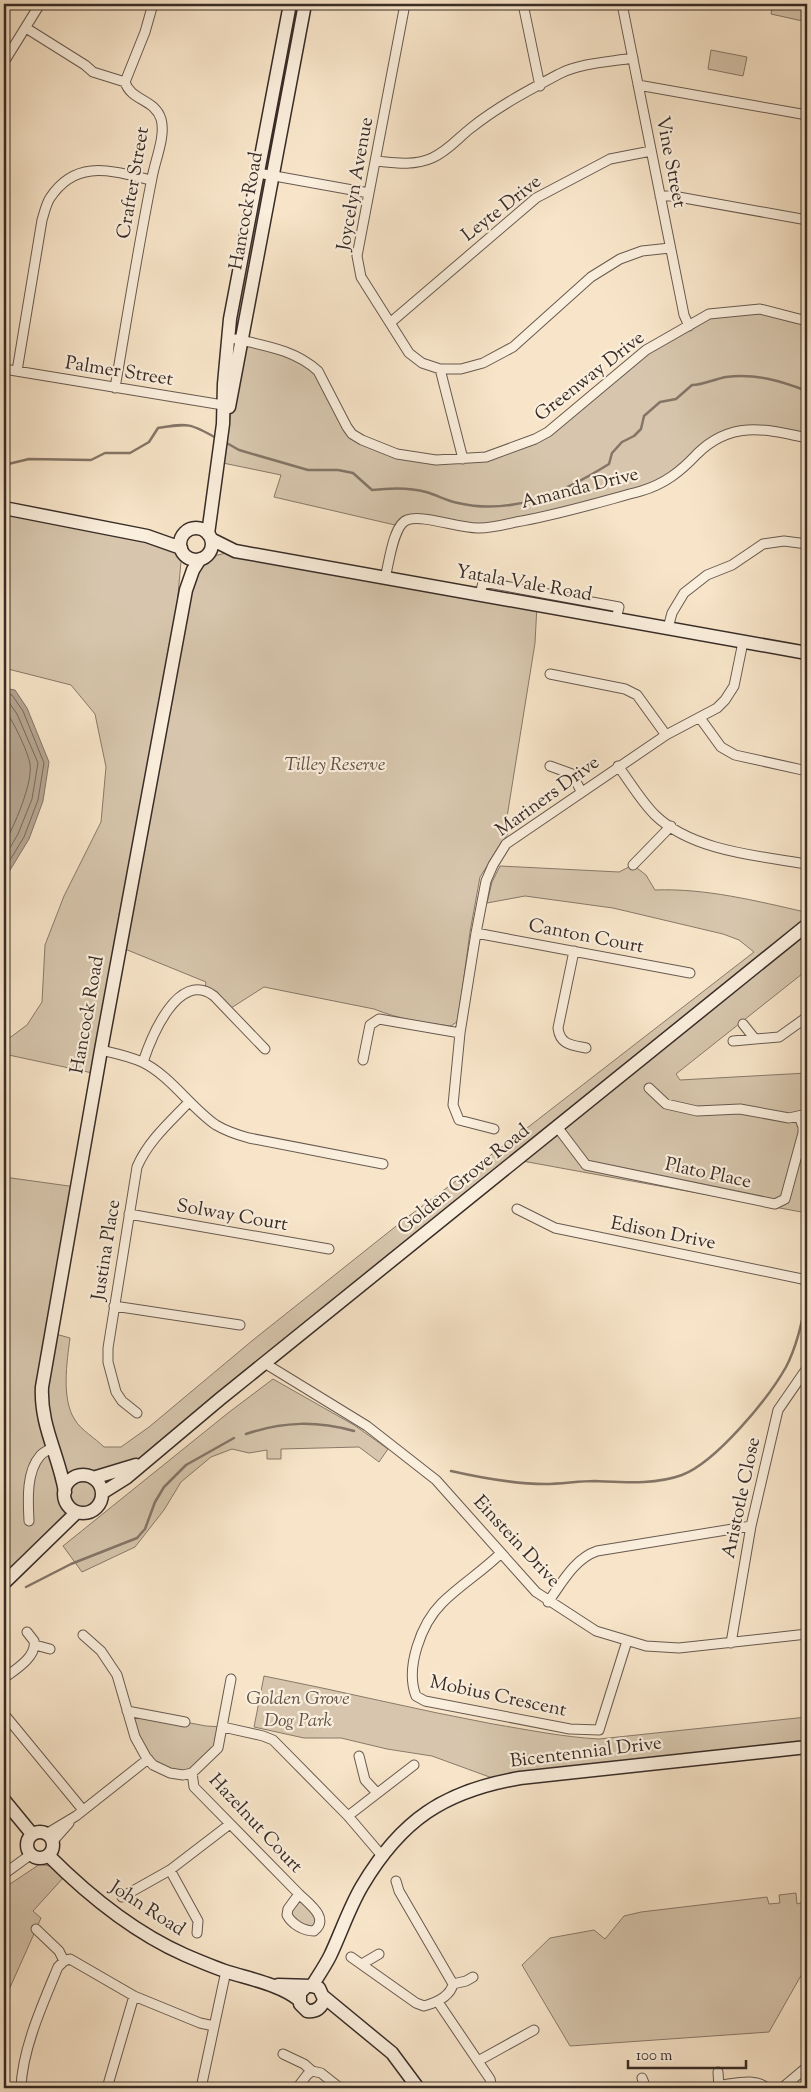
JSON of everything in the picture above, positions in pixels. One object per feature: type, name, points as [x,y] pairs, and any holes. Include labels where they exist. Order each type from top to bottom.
[{"type":"main road","name":"Hancock Road","points":[[226,406],[230,319],[258,173],[287,4]]},
{"type":"main road","name":"Hancock Road","points":[[209,536],[215,478],[226,406],[242,341],[304,6]]},
{"type":"main road","name":"Hancock Road","points":[[189,530],[203,514],[210,487],[215,478]]},
{"type":"main road","points":[[4,508],[147,536],[183,552],[191,559],[203,557],[211,549],[209,536],[202,529],[147,536]]},
{"type":"main road","points":[[183,552],[181,539],[189,530]]},
{"type":"main road","name":"Yatala Vale Road","points":[[209,536],[235,551],[807,653]]},
{"type":"main road","name":"Yatala Vale Road","points":[[203,557],[235,551]]},
{"type":"main road","name":"Hancock Road","points":[[183,552],[186,590]]},
{"type":"main road","name":"Hancock Road","points":[[65,1496],[61,1471],[43,1418],[41,1404],[42,1387],[101,1050],[186,590],[193,570],[203,557]]},
{"type":"main road","name":"Golden Grove Road","points":[[102,1493],[126,1478],[807,925]]},
{"type":"main road","name":"Hancock Road","points":[[53,1447],[80,1476]]},
{"type":"main road","name":"Golden Grove Road","points":[[93,1478],[116,1473],[143,1463]]},
{"type":"main road","points":[[44,1542],[62,1514],[65,1496],[69,1482],[80,1476],[93,1478],[98,1482],[102,1493],[99,1504],[89,1512],[77,1512],[72,1509],[65,1496]]},
{"type":"main road","points":[[4,1583],[44,1542],[77,1512]]},
{"type":"main road","name":"Bicentennial Drive","points":[[299,2000],[300,1992],[317,1994],[329,1958],[362,1886],[396,1837],[424,1814],[456,1796],[480,1787],[514,1779],[807,1747]]},
{"type":"main road","name":"Bicentennial Drive","points":[[386,1853],[424,1821],[442,1809],[499,1788],[594,1775],[807,1753]]},
{"type":"main road","points":[[4,1800],[32,1834]]},
{"type":"main road","points":[[44,1832],[49,1837],[54,1848],[49,1856],[37,1859],[30,1855],[26,1842],[32,1834],[44,1832]]},
{"type":"main road","name":"John Road","points":[[49,1856],[71,1878],[123,1920],[154,1940],[226,1971],[265,1983],[317,1994],[307,2010],[303,2008],[299,2000],[294,1996],[265,1983]]},
{"type":"main road","points":[[317,1994],[359,2025],[392,2053],[418,2088]]},
{"type":"street","points":[[4,62],[40,4]]},
{"type":"street","points":[[125,82],[145,32],[153,4]]},
{"type":"street","points":[[287,4],[304,6]]},
{"type":"street","name":"Joycelyn Avenue","points":[[405,4],[357,256],[361,277],[409,353],[422,364],[440,369],[461,369],[483,363],[513,347],[592,277],[620,259],[642,251],[670,248]]},
{"type":"street","points":[[523,4],[540,86]]},
{"type":"street","name":"Vine Street","points":[[622,4],[670,248],[684,315],[689,326]]},
{"type":"street","name":"Crafter Street","points":[[26,28],[93,72],[125,82],[126,88],[153,105],[160,117],[162,129],[151,180],[115,388]]},
{"type":"street","points":[[376,161],[410,164],[431,159],[447,150],[470,128],[492,113],[560,73],[579,67],[633,58]]},
{"type":"street","points":[[638,85],[807,115]]},
{"type":"street","name":"Leyte Drive","points":[[390,323],[536,198],[610,159],[651,151]]},
{"type":"street","points":[[17,371],[42,220],[49,199],[70,178],[86,171],[109,170],[151,180]]},
{"type":"street","points":[[258,173],[369,194]]},
{"type":"street","points":[[660,196],[673,196],[807,220]]},
{"type":"street","name":"Greenway Drive","points":[[228,338],[296,355],[311,364],[318,371],[347,427],[352,434],[362,440],[385,451],[416,458],[436,460],[486,458],[535,440],[548,432],[646,350],[709,314],[760,309],[807,321]]},
{"type":"street","name":"Palmer Street","points":[[4,369],[226,406]]},
{"type":"street","points":[[440,369],[463,459]]},
{"type":"street","name":"Amanda Drive","points":[[386,578],[395,535],[402,522],[407,520],[419,519],[479,528],[537,518],[652,488],[677,474],[714,440],[733,432],[762,429],[807,438]]},
{"type":"street","points":[[668,628],[672,613],[684,593],[707,575],[732,565],[763,544],[784,541],[807,544]]},
{"type":"street","name":"Mariners Drive","points":[[494,1129],[459,1120],[453,1105],[460,1033],[476,933],[486,881],[493,865],[506,844],[581,791],[666,735],[717,708],[730,694],[734,686],[743,642]]},
{"type":"street","points":[[550,674],[625,689],[637,695],[666,735]]},
{"type":"street","points":[[700,718],[721,747],[735,755],[807,772]]},
{"type":"street","points":[[550,766],[572,774],[581,791]]},
{"type":"street","points":[[618,766],[656,816],[694,839],[723,849],[807,864]]},
{"type":"street","points":[[633,865],[671,826]]},
{"type":"street","name":"Canton Court","points":[[476,933],[690,973]]},
{"type":"street","points":[[574,951],[558,1028],[559,1036],[564,1043],[586,1048]]},
{"type":"street","points":[[143,1062],[154,1033],[168,1009],[183,995],[206,989],[265,1049]]},
{"type":"street","points":[[733,1041],[779,1037],[807,1017]]},
{"type":"street","points":[[363,1060],[370,1025],[379,1019],[460,1033]]},
{"type":"street","points":[[743,1024],[755,1039]]},
{"type":"street","points":[[101,1050],[117,1053],[143,1062],[218,1126],[249,1138],[383,1164]]},
{"type":"street","points":[[650,1088],[666,1104],[697,1111],[740,1110],[789,1118],[803,1115]]},
{"type":"street","name":"Justina Place","points":[[137,1413],[122,1401],[116,1392],[110,1369],[108,1348],[129,1214],[137,1167],[141,1156],[147,1146],[189,1102]]},
{"type":"street","name":"Plato Place","points":[[558,1128],[589,1166],[775,1204],[783,1201],[788,1191],[803,1133],[803,1115]]},
{"type":"street","name":"Edison Drive","points":[[517,1209],[555,1228],[807,1280]]},
{"type":"street","name":"Solway Court","points":[[129,1214],[329,1250]]},
{"type":"street","points":[[114,1306],[240,1325]]},
{"type":"street","name":"Einstein Drive","points":[[266,1364],[367,1426],[436,1480],[536,1592],[548,1602],[596,1631],[646,1646],[679,1648],[732,1644],[807,1634]]},
{"type":"street","name":"Aristotle Close","points":[[732,1644],[751,1526],[778,1410],[807,1368]]},
{"type":"street","points":[[29,1521],[28,1501],[33,1467],[40,1456],[53,1447]]},
{"type":"street","points":[[548,1602],[572,1569],[586,1555],[597,1551],[751,1526]]},
{"type":"street","name":"Mobius Crescent","points":[[501,1553],[441,1604],[424,1629],[412,1662],[412,1687],[416,1696],[425,1701],[570,1729],[599,1730],[627,1641]]},
{"type":"street","points":[[27,1632],[34,1641],[35,1646]]},
{"type":"street","points":[[83,1635],[100,1651],[117,1675],[135,1737],[148,1759],[153,1765],[170,1773],[183,1775],[192,1773],[218,1748],[231,1679]]},
{"type":"street","points":[[35,1646],[50,1649]]},
{"type":"street","points":[[4,1678],[20,1666],[35,1646]]},
{"type":"street","points":[[127,1711],[185,1722]]},
{"type":"street","points":[[4,1714],[80,1813]]},
{"type":"street","points":[[223,1728],[263,1736],[273,1740],[386,1853]]},
{"type":"street","points":[[359,1756],[365,1780],[377,1793]]},
{"type":"street","points":[[49,1837],[148,1759]]},
{"type":"street","points":[[348,1816],[414,1765]]},
{"type":"street","name":"Hazelnut Court","points":[[192,1773],[194,1787],[300,1894]]},
{"type":"street","points":[[122,1897],[170,1870],[230,1824]]},
{"type":"street","points":[[4,1874],[30,1855]]},
{"type":"street","points":[[170,1870],[198,1921],[197,1933]]},
{"type":"street","points":[[351,1957],[416,2003],[424,2006],[438,2002],[452,1989],[453,1984],[399,1891],[396,1881]]},
{"type":"street","points":[[36,1929],[59,1952],[64,1962]]},
{"type":"street","points":[[362,1964],[379,1954]]},
{"type":"street","points":[[21,2088],[22,2076],[39,2014],[58,1967],[70,1959],[134,1996],[200,2023],[214,2026]]},
{"type":"street","points":[[201,2088],[226,1971]]},
{"type":"street","points":[[453,1984],[473,1977]]},
{"type":"street","points":[[107,2088],[134,1996]]},
{"type":"street","points":[[438,2002],[490,2079],[492,2088]]},
{"type":"street","points":[[478,2061],[534,2030]]},
{"type":"street","points":[[283,2054],[304,2064],[312,2071],[321,2073],[340,2088]]},
{"type":"street","points":[[782,2088],[807,2067]]},
{"type":"street","points":[[297,2088],[312,2071]]},
{"type":"street","points":[[718,2072],[719,2087],[751,2082],[761,2084],[767,2088]]},
{"type":"street","points":[[642,2078],[646,2088]]},
{"type":"green space","points":[[773,4],[807,4],[807,22],[771,14]]},
{"type":"green space","points":[[711,50],[747,57],[743,76],[708,69]]},
{"type":"green space","points":[[766,310],[807,322],[807,439],[762,429],[724,435],[677,474],[602,501],[479,528],[419,519],[395,525],[274,497],[281,475],[223,463],[242,341],[311,364],[347,427],[385,451],[492,460],[535,439],[646,350],[709,314]]},
{"type":"green space","name":"Tilley Reserve","points":[[4,508],[182,551],[172,660],[200,559],[235,551],[537,605],[535,643],[507,817],[509,832],[480,877],[470,932],[458,1021],[451,1026],[422,1022],[374,1009],[264,987],[228,1010],[205,989],[206,982],[120,947],[97,1074],[4,1054],[4,1042],[27,1025],[42,1002],[45,945],[64,896],[101,822],[106,767],[95,714],[71,685],[4,668]]},
{"type":"green space","points":[[633,865],[646,875],[655,890],[712,893],[807,911],[807,970],[676,1074],[680,1080],[807,1073],[807,1213],[517,1160],[71,1519],[4,1582],[4,1177],[76,1187],[52,1333],[70,1338],[66,1391],[75,1420],[84,1431],[104,1447],[121,1447],[149,1427],[253,1340],[405,1219],[527,1128],[754,952],[739,940],[723,934],[613,908],[525,896],[487,903],[492,882],[500,866],[619,872]]},
{"type":"green space","points":[[273,1379],[354,1425],[388,1449],[379,1462],[359,1447],[281,1449],[281,1459],[267,1459],[267,1450],[249,1453],[232,1449],[211,1457],[181,1482],[164,1510],[135,1547],[82,1572],[63,1546]]},
{"type":"green space","name":"Golden Grove Dog Park","points":[[264,1676],[464,1719],[546,1733],[599,1739],[807,1717],[807,1746],[495,1779],[432,1756],[387,1749],[341,1738],[304,1738],[254,1727]]},
{"type":"green space","points":[[127,1711],[206,1726],[223,1727],[218,1748],[183,1775],[153,1765]]},
{"type":"green space","points":[[40,1864],[50,1866],[64,1877],[33,1911],[41,1918],[4,2001],[4,1888]]},
{"type":"green space","points":[[796,1893],[797,1904],[807,1901],[807,1965],[769,2032],[570,2046],[522,1965],[550,1938],[594,1930],[605,1939],[624,1916],[641,1912],[767,1897],[769,1904],[780,1903],[779,1895]]},
{"type":"green space","points":[[299,1894],[319,1914],[318,1928],[291,1923],[288,1909]]},
{"type":"water","points":[[4,688],[15,690],[27,708],[49,762],[43,801],[29,839],[4,880]]},
{"type":"waterway","points":[[225,442],[239,450],[308,470],[338,470],[353,473],[372,490],[392,488],[413,489],[458,503],[498,506],[518,504],[556,492],[609,464],[612,453],[622,442],[634,436],[641,429],[644,416],[660,402],[676,399],[692,385],[726,377],[747,376],[778,381],[807,391]]},
{"type":"waterway","points":[[4,465],[29,459],[91,460],[105,453],[130,453],[149,442],[158,428],[177,425],[195,427],[218,439]]},
{"type":"waterway","points":[[451,1471],[498,1480],[545,1484],[589,1481],[650,1482],[682,1475],[695,1468],[725,1444],[767,1396],[786,1367],[793,1351],[807,1298]]},
{"type":"waterway","points":[[246,1434],[274,1427],[300,1424],[327,1425],[354,1431]]},
{"type":"waterway","points":[[26,1587],[71,1564],[137,1538],[145,1529],[155,1502],[164,1487],[186,1465],[234,1438]]}]
